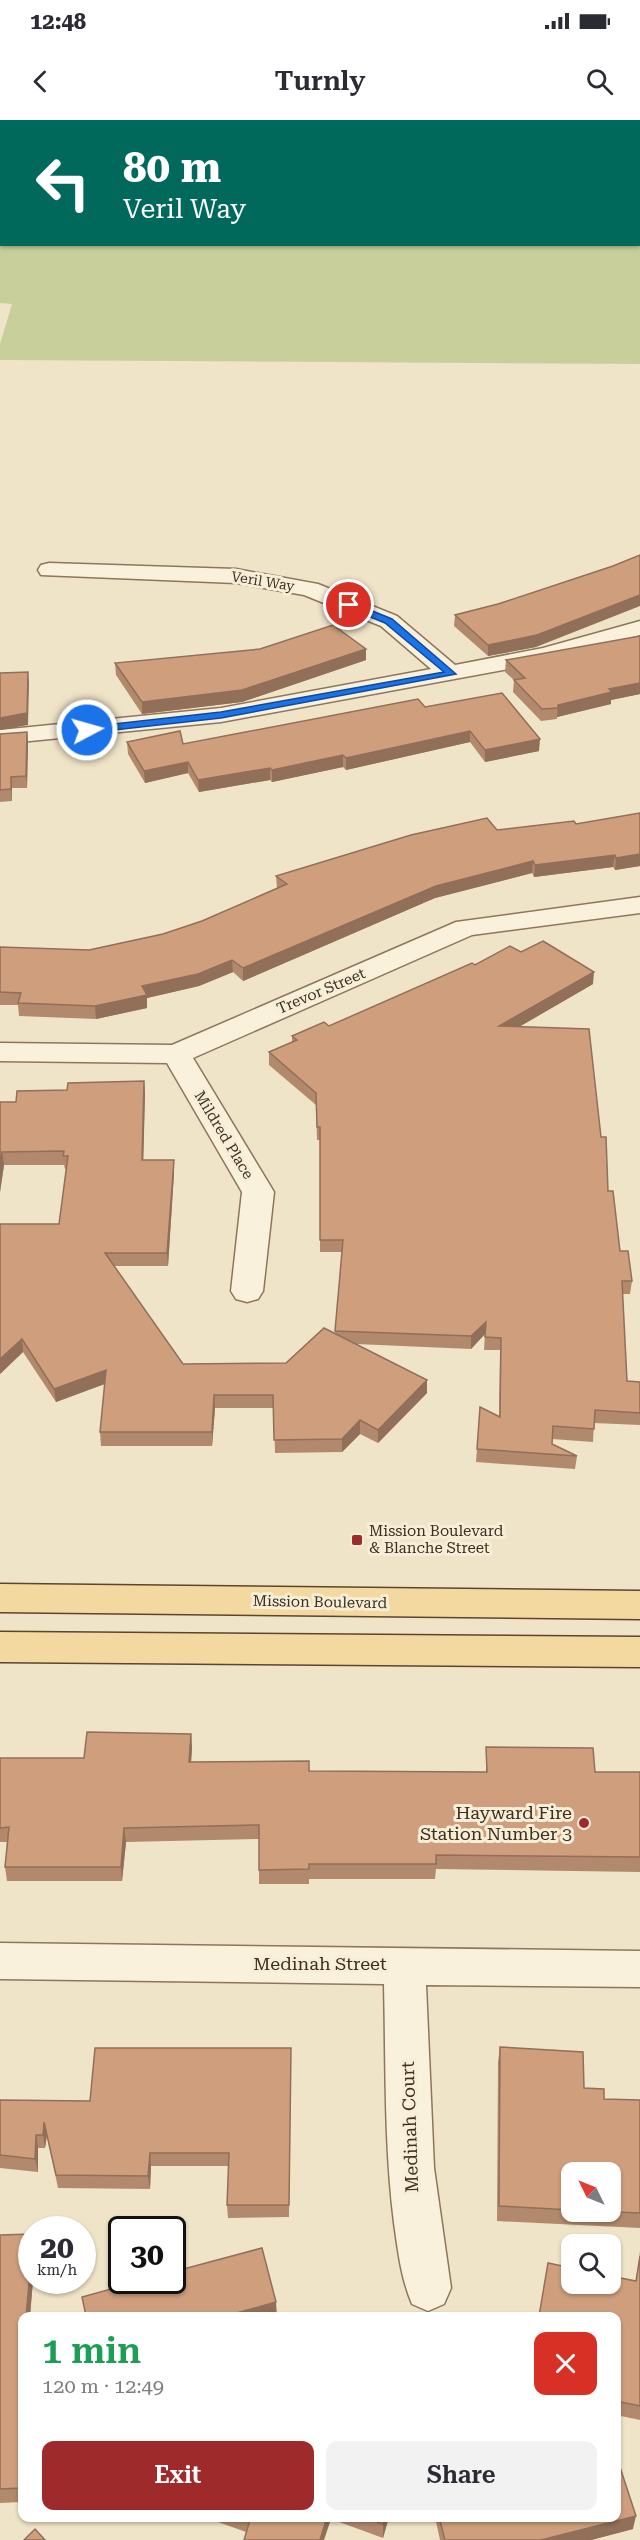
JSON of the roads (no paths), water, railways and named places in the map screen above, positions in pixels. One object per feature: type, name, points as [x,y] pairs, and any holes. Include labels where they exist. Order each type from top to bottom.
[{"type":"main road","name":"Mission Boulevard","points":[[0,1598],[640,1605]]},
{"type":"main road","points":[[0,1647],[640,1652]]},
{"type":"street","name":"Veril Way","points":[[49,570],[236,576],[310,589],[389,621],[451,674]]},
{"type":"street","points":[[0,737],[221,715],[546,655],[640,628]]},
{"type":"street","name":"Trevor Street","points":[[0,1052],[176,1054],[466,928],[640,905]]},
{"type":"street","name":"Mildred Place","points":[[176,1054],[258,1192],[247,1291]]},
{"type":"street","name":"Medinah Street","points":[[0,1961],[640,1969]]},
{"type":"street","name":"Medinah Court","points":[[405,1965],[410,2171],[416,2233],[428,2288]]},
{"type":"place","name":"Mission Boulevard & Blanche Street","points":[[357,1540]]},
{"type":"place","name":"Hayward Fire Station Number 3","points":[[584,1823]]}]
